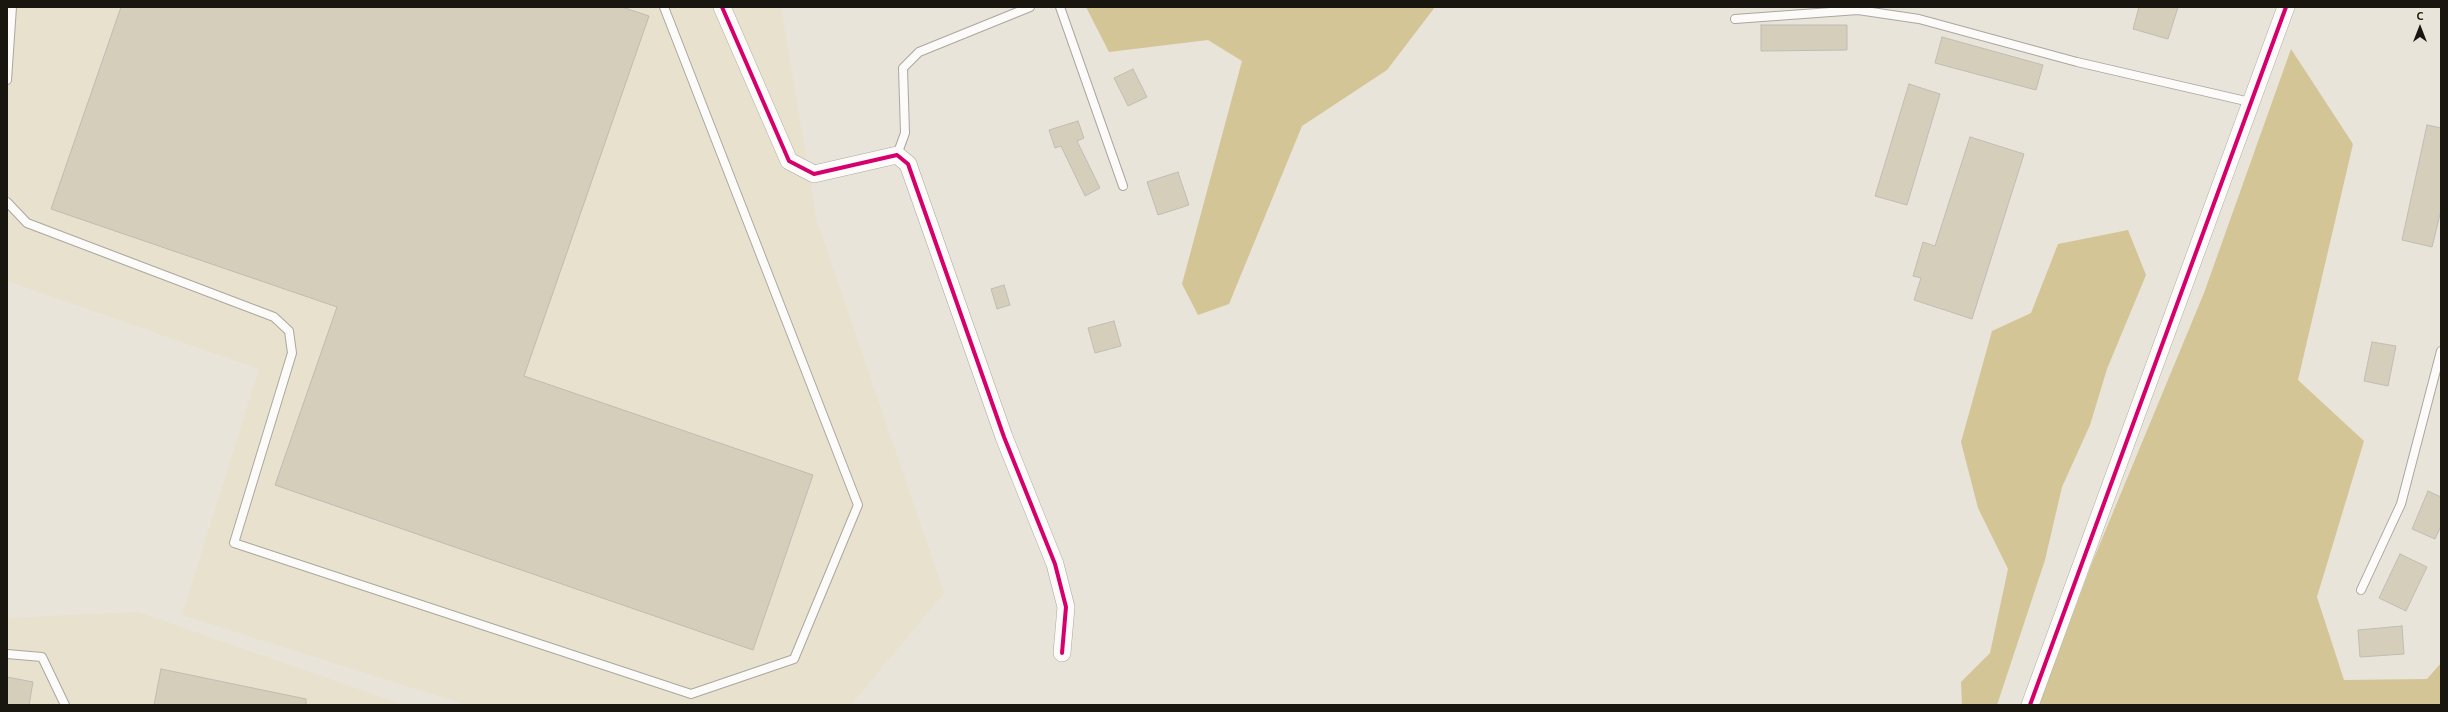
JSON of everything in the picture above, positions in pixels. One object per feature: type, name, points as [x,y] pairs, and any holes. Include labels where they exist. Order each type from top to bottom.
[{"type":"street","points":[[722,7],[789,161],[814,174],[897,155],[908,164],[1004,437],[1055,564],[1066,607],[1062,653]]},
{"type":"street","points":[[2030,705],[2286,7]]},
{"type":"lane","points":[[7,80],[12,7]]},
{"type":"lane","points":[[7,202],[27,223],[274,317],[289,331],[292,353],[234,543],[691,694],[794,659],[858,505],[664,7]]},
{"type":"lane","points":[[897,155],[905,133],[903,68],[919,52],[1030,7]]},
{"type":"lane","points":[[1060,7],[1123,186]]},
{"type":"lane","points":[[1735,18],[1858,10],[1919,18],[2077,62],[2250,102]]},
{"type":"lane","points":[[2361,590],[2401,504],[2441,351]]},
{"type":"lane","points":[[7,654],[42,658],[65,705]]},
{"type":"shaded area","points":[[7,7],[781,7],[817,221],[944,593],[851,705],[467,705],[182,615],[259,369],[7,281]]},
{"type":"shaded area","points":[[1086,7],[1435,7],[1387,70],[1302,126],[1229,304],[1198,315],[1182,284],[1242,61],[1208,40],[1109,52]]},
{"type":"shaded area","points":[[2291,49],[2353,144],[2298,380],[2364,441],[2317,597],[2344,680],[2427,679],[2441,663],[2441,705],[2039,705],[2092,563],[2204,293]]},
{"type":"shaded area","points":[[2128,230],[2146,275],[2107,369],[2090,425],[2062,487],[2045,560],[1997,705],[1962,705],[1961,682],[1990,653],[2008,569],[1978,508],[1961,442],[1992,331],[2031,313],[2058,244]]},
{"type":"shaded area","points":[[138,612],[404,705],[7,705],[7,618]]},
{"type":"building","points":[[121,7],[622,7],[649,16],[524,376],[813,475],[753,650],[275,485],[337,307],[51,209]]},
{"type":"building","points":[[2139,7],[2178,7],[2168,39],[2133,29]]},
{"type":"building","points":[[1761,25],[1847,25],[1847,50],[1761,51]]},
{"type":"building","points":[[1942,37],[2043,65],[2036,90],[1935,63]]},
{"type":"building","points":[[1133,69],[1147,97],[1128,106],[1114,78]]},
{"type":"building","points":[[1909,84],[1940,94],[1907,205],[1875,196]]},
{"type":"building","points":[[1078,121],[1084,138],[1077,141],[1100,188],[1085,196],[1061,146],[1055,148],[1049,130]]},
{"type":"building","points":[[2427,125],[2441,128],[2441,210],[2432,247],[2402,240]]},
{"type":"building","points":[[1970,137],[2024,154],[1972,319],[1914,300],[1921,278],[1913,276],[1923,242],[1935,246]]},
{"type":"building","points":[[1178,172],[1189,205],[1158,215],[1147,182]]},
{"type":"building","points":[[1004,285],[1010,305],[997,309],[991,289]]},
{"type":"building","points":[[1114,321],[1121,346],[1095,353],[1088,328]]},
{"type":"building","points":[[2372,342],[2396,346],[2388,386],[2364,381]]},
{"type":"building","points":[[2428,491],[2441,497],[2441,526],[2435,539],[2412,529]]},
{"type":"building","points":[[2400,554],[2427,567],[2406,611],[2379,598]]},
{"type":"building","points":[[2402,626],[2404,654],[2360,657],[2358,630]]},
{"type":"building","points":[[161,669],[306,699],[306,705],[154,705]]},
{"type":"building","points":[[7,677],[33,682],[29,705],[7,705]]},
{"type":"cycle path","points":[[722,7],[789,161],[814,174],[897,155],[908,164],[1004,437],[1055,564],[1066,607],[1062,653]]},
{"type":"cycle path","points":[[2030,705],[2286,7]]}]
